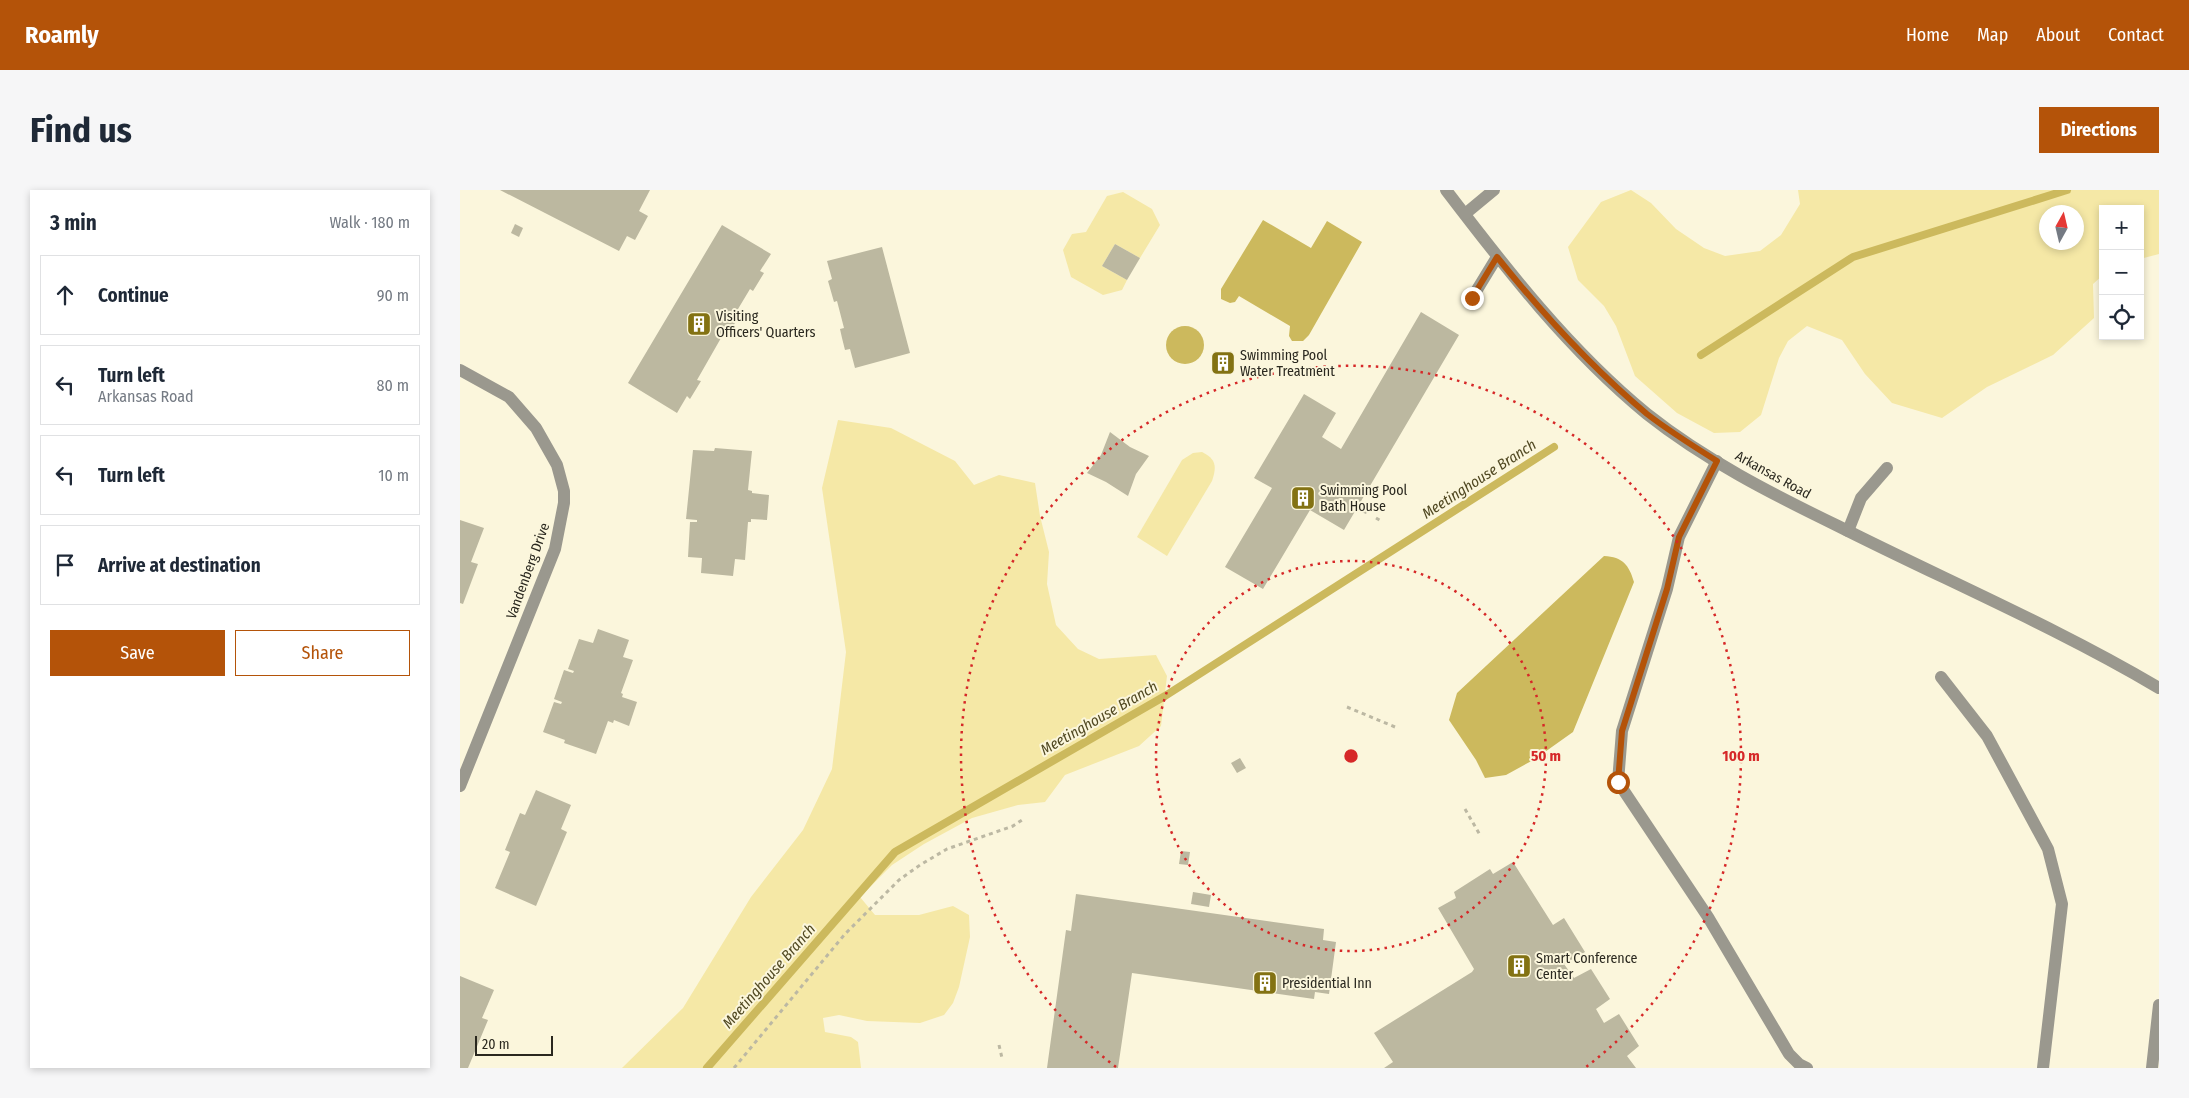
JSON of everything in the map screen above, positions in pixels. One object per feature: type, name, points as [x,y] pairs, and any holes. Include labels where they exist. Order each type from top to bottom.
[{"type":"street","name":"Arkansas Road","points":[[1446,190],[1497,257],[1554,324],[1614,384],[1649,415],[1749,481],[2078,643],[2159,688]]},
{"type":"street","points":[[1465,214],[1494,190]]},
{"type":"street","points":[[1472,298],[1497,257]]},
{"type":"street","name":"Vandenberg Drive","points":[[460,370],[509,397],[536,428],[557,465],[564,491],[564,503],[555,549],[460,786]]},
{"type":"street","points":[[1717,461],[1679,537],[1667,589],[1622,731],[1618,782],[1708,917],[1789,1054],[1799,1064],[1807,1068]]},
{"type":"street","points":[[1848,531],[1861,498],[1887,468]]},
{"type":"street","points":[[1942,677],[1986,736],[2048,849],[2062,904],[2043,1068]]},
{"type":"street","points":[[2152,1068],[2159,1005]]},
{"type":"path","points":[[1363,511],[1370,514]]},
{"type":"path","points":[[1376,518],[1381,521]]},
{"type":"path","points":[[1347,707],[1395,727]]},
{"type":"path","points":[[1465,809],[1480,835]]},
{"type":"path","points":[[734,1068],[846,934],[899,880],[947,849],[1013,826],[1022,820]]},
{"type":"path","points":[[999,1045],[1002,1058]]},
{"type":"shaded area","points":[[1631,190],[1651,203],[1676,229],[1704,248],[1725,256],[1760,251],[1781,235],[1800,204],[1798,190],[2159,190],[2159,254],[2144,258],[2144,205],[2099,205],[2099,279],[2093,284],[2094,318],[2053,355],[1987,387],[1942,418],[1892,403],[1865,374],[1842,340],[1807,326],[1788,341],[1779,358],[1761,415],[1740,432],[1714,433],[1677,413],[1635,376],[1616,326],[1604,306],[1578,280],[1568,247],[1601,202]]},
{"type":"shaded area","points":[[1123,192],[1152,209],[1160,225],[1140,258],[1115,244],[1102,266],[1127,280],[1122,290],[1103,295],[1071,277],[1063,250],[1072,234],[1086,232],[1107,196]]},
{"type":"shaded area","points":[[1263,220],[1311,248],[1327,221],[1362,242],[1309,335],[1303,341],[1292,341],[1289,336],[1290,326],[1239,296],[1235,302],[1230,303],[1221,299],[1221,289]]},
{"type":"shaded area","points":[[1185,326],[1199,331],[1204,345],[1199,359],[1185,364],[1171,359],[1166,345],[1171,331]]},
{"type":"shaded area","points":[[838,420],[891,428],[955,461],[974,485],[999,475],[1035,483],[1040,516],[1049,552],[1047,584],[1056,625],[1078,649],[1099,659],[1156,655],[1167,676],[1161,726],[1139,746],[1065,775],[1045,802],[1018,805],[972,818],[924,844],[892,865],[860,897],[875,915],[919,915],[953,906],[969,915],[970,937],[959,987],[953,1003],[944,1015],[920,1023],[867,1021],[839,1015],[823,1018],[825,1032],[851,1037],[858,1042],[861,1068],[622,1068],[683,1008],[751,897],[803,830],[832,769],[846,652],[822,488]]},
{"type":"shaded area","points":[[1202,452],[1213,460],[1215,471],[1212,481],[1167,556],[1137,537],[1182,460],[1193,453]]},
{"type":"shaded area","points":[[1604,556],[1621,560],[1630,571],[1634,582],[1573,732],[1535,759],[1506,775],[1485,778],[1476,760],[1449,720],[1457,693]]},
{"type":"building","points":[[500,190],[650,190],[639,211],[648,216],[635,240],[627,236],[619,251]]},
{"type":"building","points":[[515,224],[523,228],[519,237],[511,233]]},
{"type":"building","name":"Visiting Officers' Quarters","points":[[722,225],[771,254],[760,271],[764,273],[753,291],[750,289],[735,314],[739,316],[729,333],[725,331],[697,380],[701,381],[690,399],[687,396],[677,413],[628,383]]},
{"type":"building","points":[[1115,244],[1140,258],[1127,280],[1102,266]]},
{"type":"building","name":"Visiting Officers' Quarters","points":[[882,247],[910,353],[855,368],[850,349],[845,350],[840,329],[844,328],[837,301],[834,302],[828,281],[832,279],[827,261]]},
{"type":"building","points":[[1421,312],[1459,335],[1344,530],[1310,510],[1263,589],[1225,567],[1272,488],[1254,478],[1304,394],[1336,413],[1322,437],[1341,449]]},
{"type":"building","name":"Swimming Pool Water Treatment","points":[[1222,354],[1231,361],[1225,371],[1215,365]]},
{"type":"building","points":[[1110,432],[1130,447],[1149,456],[1136,474],[1128,496],[1087,473],[1101,455]]},
{"type":"building","points":[[715,448],[752,451],[748,490],[752,491],[752,493],[769,495],[767,520],[751,519],[751,522],[748,522],[745,560],[735,559],[733,576],[701,573],[702,558],[688,557],[690,522],[697,522],[697,520],[686,519],[693,450],[714,451]]},
{"type":"building","points":[[460,520],[484,528],[471,562],[478,564],[463,604],[460,603]]},
{"type":"building","points":[[598,629],[629,640],[623,657],[633,660],[621,693],[623,694],[622,697],[637,702],[629,726],[614,720],[613,723],[608,721],[596,754],[564,743],[565,740],[543,732],[554,702],[561,704],[562,702],[554,699],[564,670],[573,673],[574,671],[568,669],[579,639],[593,643]]},
{"type":"building","points":[[1240,758],[1246,768],[1237,773],[1231,763]]},
{"type":"building","points":[[536,790],[571,805],[561,829],[567,832],[536,906],[495,888],[510,852],[505,850],[520,813],[525,815]]},
{"type":"building","points":[[1181,851],[1190,852],[1188,865],[1179,864]]},
{"type":"building","name":"Smart Conference Center","points":[[1513,862],[1553,925],[1564,918],[1585,952],[1564,964],[1574,978],[1591,969],[1610,999],[1596,1009],[1604,1023],[1619,1014],[1639,1046],[1627,1056],[1636,1068],[1384,1068],[1393,1062],[1374,1033],[1474,969],[1438,908],[1456,898],[1454,892],[1490,869],[1493,874]]},
{"type":"building","points":[[1193,892],[1211,895],[1209,907],[1191,904]]},
{"type":"building","name":"Presidential Inn","points":[[1076,894],[1324,929],[1323,940],[1336,942],[1329,994],[1315,992],[1314,999],[1132,973],[1118,1068],[1047,1068],[1066,930],[1071,931]]},
{"type":"building","points":[[460,976],[494,990],[482,1018],[488,1020],[468,1068],[460,1068]]},
{"type":"waterway","name":"Meetinghouse Branch","points":[[1701,355],[1853,257],[2067,190]]},
{"type":"waterway","name":"Meetinghouse Branch","points":[[707,1068],[895,852],[1165,696],[1554,447]]},
{"type":"place","name":"Visiting Officers' Quarters","points":[[699,324]]},
{"type":"place","name":"Swimming Pool Water Treatment","points":[[1223,363]]},
{"type":"place","name":"Swimming Pool Bath House","points":[[1303,498]]},
{"type":"place","name":"Smart Conference Center","points":[[1519,966]]},
{"type":"place","name":"Presidential Inn","points":[[1265,983]]},
{"type":"route","points":[[1472,298],[1497,257],[1554,324],[1614,384],[1649,415],[1717,461],[1679,537],[1667,589],[1622,731],[1618,782]]}]
